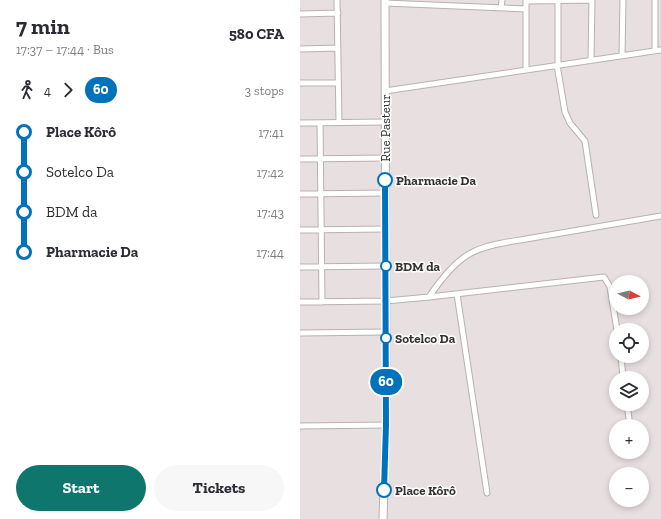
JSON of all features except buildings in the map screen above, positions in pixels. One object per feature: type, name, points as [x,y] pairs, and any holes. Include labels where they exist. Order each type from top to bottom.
[{"type":"main road","name":"Rue Pasteur","points":[[383,519],[386,425],[385,1]]},
{"type":"street","points":[[337,0],[339,122]]},
{"type":"street","points":[[501,8],[502,0]]},
{"type":"street","points":[[526,70],[526,0],[592,0],[591,60]]},
{"type":"street","points":[[558,0],[558,65],[565,112],[570,123],[585,141],[596,215]]},
{"type":"street","points":[[622,55],[623,0]]},
{"type":"street","points":[[654,50],[655,0]]},
{"type":"street","points":[[385,1],[526,9]]},
{"type":"street","points":[[300,14],[338,13]]},
{"type":"street","points":[[300,49],[338,48]]},
{"type":"street","points":[[385,91],[661,50]]},
{"type":"street","points":[[300,83],[338,83]]},
{"type":"street","points":[[300,123],[385,122]]},
{"type":"street","points":[[320,123],[322,302]]},
{"type":"street","points":[[300,159],[385,158]]},
{"type":"street","points":[[300,194],[386,193]]},
{"type":"street","points":[[430,297],[435,288],[462,259],[474,251],[489,246],[661,216]]},
{"type":"street","points":[[300,230],[386,229]]},
{"type":"street","points":[[300,267],[386,266]]},
{"type":"street","points":[[300,302],[386,301],[604,277],[610,287],[616,323]]},
{"type":"street","points":[[457,294],[487,493]]},
{"type":"street","points":[[300,333],[386,332]]},
{"type":"street","points":[[300,426],[386,425]]},
{"type":"bus line","name":"60","points":[[384,490],[386,425],[385,180]]},
{"type":"place","name":"Pharmacie Da","points":[[385,180]]},
{"type":"place","name":"BDM da","points":[[386,266]]},
{"type":"place","name":"Sotelco Da","points":[[386,338]]},
{"type":"place","name":"Place Kôrô","points":[[384,490]]}]
